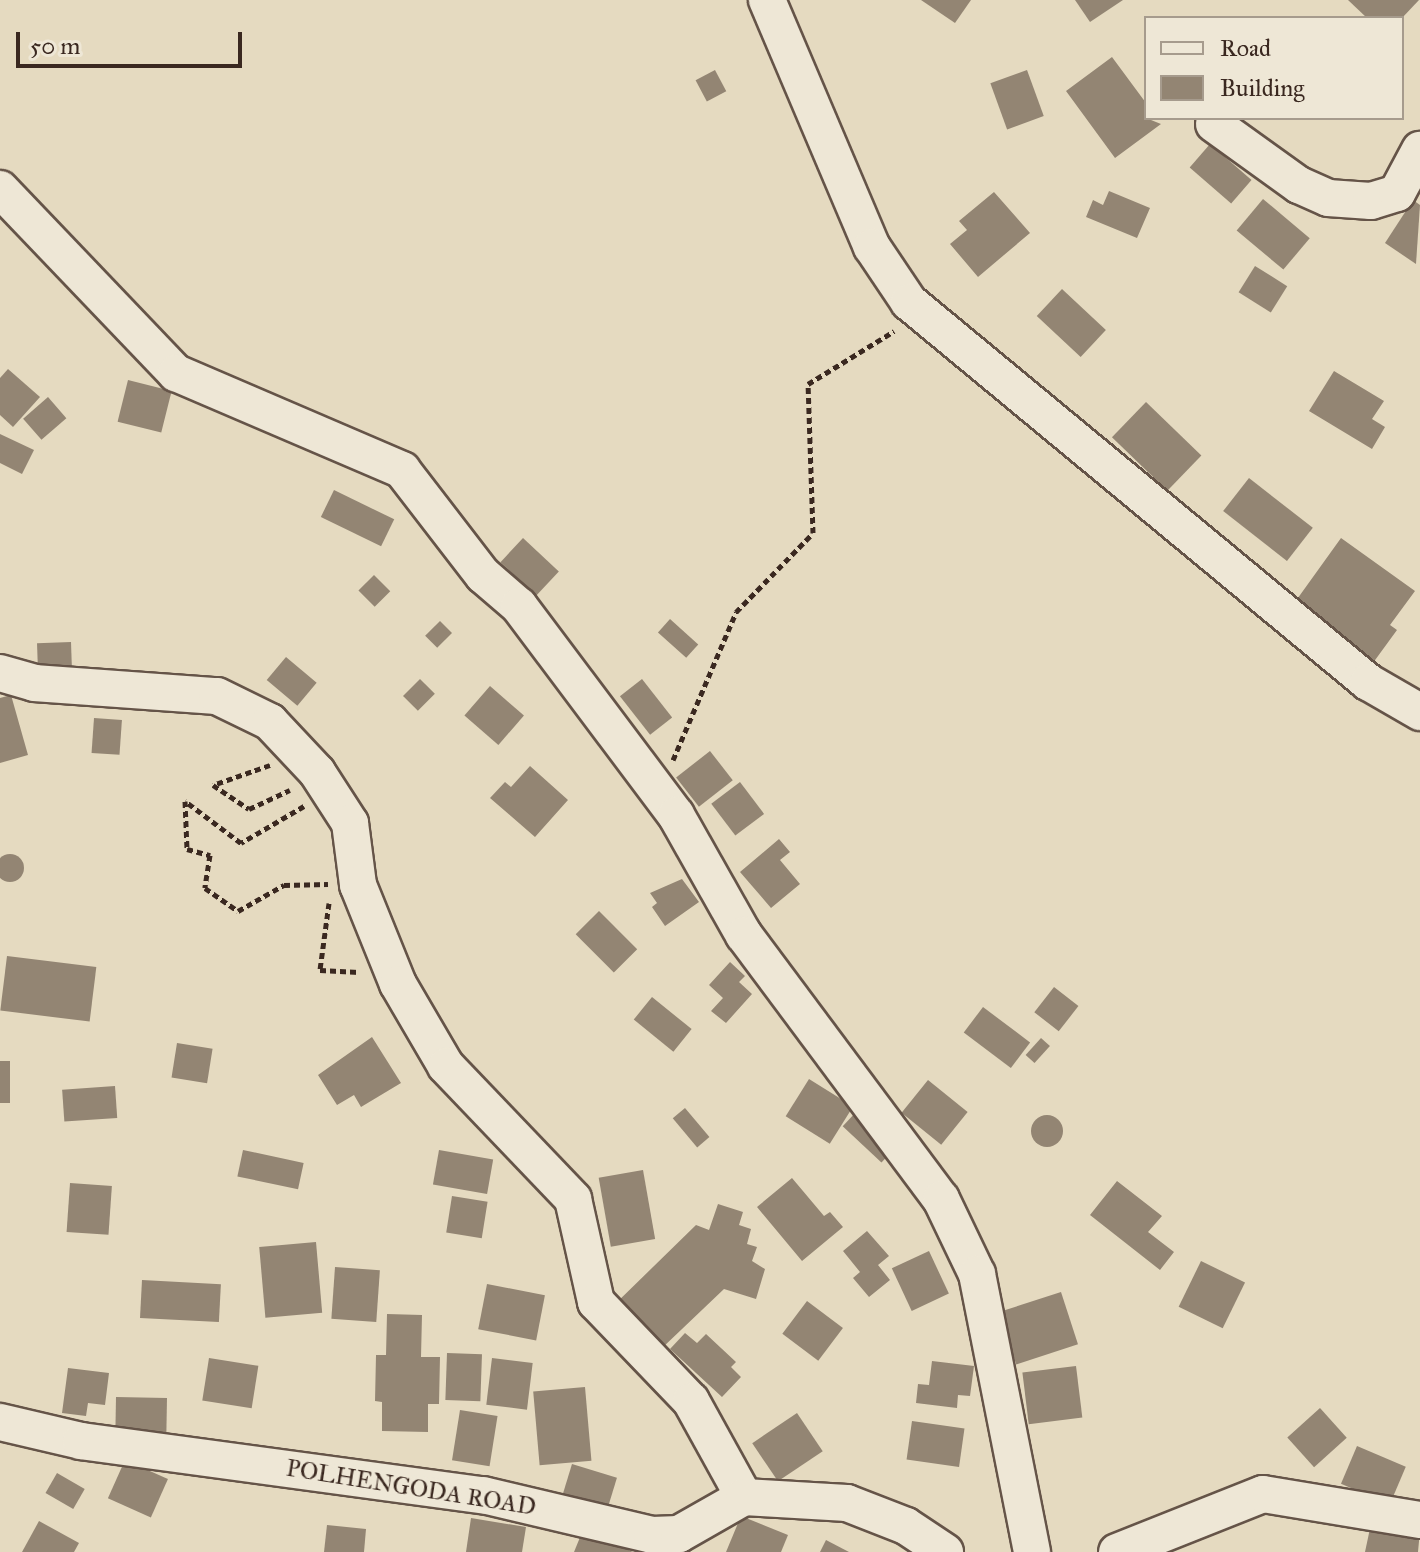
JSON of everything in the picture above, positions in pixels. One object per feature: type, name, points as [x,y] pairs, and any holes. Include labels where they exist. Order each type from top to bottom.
[{"type":"street","points":[[767,0],[872,247],[922,314],[1368,682],[1420,712]]},
{"type":"street","points":[[1214,124],[1299,185],[1328,198],[1371,201],[1397,193],[1420,150]]},
{"type":"street","points":[[0,189],[176,373],[402,470],[483,575],[519,606],[659,793],[744,935],[941,1199],[977,1274],[1032,1552]]},
{"type":"street","points":[[0,673],[34,683],[217,696],[270,722],[301,754],[350,823],[358,885],[398,984],[446,1066],[573,1199],[596,1302],[691,1401],[744,1497],[847,1503],[906,1526],[945,1552]]},
{"type":"street","name":"POLHENGODA ROAD","points":[[0,1422],[81,1441],[483,1495],[652,1535],[679,1534],[744,1497]]},
{"type":"street","points":[[1117,1552],[1263,1494],[1420,1520]]},
{"type":"path","points":[[659,793],[736,612],[813,533],[808,384],[922,314]]},
{"type":"path","points":[[301,754],[213,785],[249,809],[289,789],[304,805],[296,815],[241,843],[185,801],[187,849],[210,855],[205,888],[238,911],[284,885],[331,884],[320,970],[367,972],[380,940]]},
{"type":"building","points":[[921,0],[971,0],[955,23]]},
{"type":"building","points":[[1075,0],[1123,0],[1090,22]]},
{"type":"building","points":[[1348,0],[1419,0],[1404,16],[1365,16]]},
{"type":"building","points":[[1112,57],[1144,100],[1144,120],[1161,124],[1115,158],[1066,91]]},
{"type":"building","points":[[715,70],[726,91],[707,102],[696,80]]},
{"type":"building","points":[[1027,70],[1044,116],[1007,129],[990,83]]},
{"type":"building","points":[[1210,144],[1252,180],[1231,203],[1190,167]]},
{"type":"building","points":[[1109,191],[1150,208],[1137,238],[1086,217],[1093,200],[1103,205]]},
{"type":"building","points":[[994,192],[1030,233],[978,277],[950,244],[967,230],[959,221]]},
{"type":"building","points":[[1263,199],[1310,238],[1283,270],[1237,230]]},
{"type":"building","points":[[1413,200],[1420,205],[1416,264],[1385,243]]},
{"type":"building","points":[[1255,266],[1287,286],[1271,312],[1239,292]]},
{"type":"building","points":[[1062,289],[1106,330],[1081,357],[1037,316]]},
{"type":"building","points":[[8,369],[40,397],[13,427],[0,415],[0,378]]},
{"type":"building","points":[[1334,371],[1384,401],[1372,419],[1385,427],[1372,449],[1309,411]]},
{"type":"building","points":[[128,380],[172,391],[161,433],[118,422]]},
{"type":"building","points":[[48,397],[66,418],[41,440],[23,419]]},
{"type":"building","points":[[1146,402],[1201,455],[1167,491],[1112,437]]},
{"type":"building","points":[[0,434],[34,450],[22,474],[0,463]]},
{"type":"building","points":[[1249,478],[1313,528],[1287,561],[1223,511]]},
{"type":"building","points":[[334,490],[394,519],[381,546],[321,517]]},
{"type":"building","points":[[523,538],[559,571],[536,596],[500,562]]},
{"type":"building","points":[[1341,538],[1415,591],[1390,625],[1397,630],[1370,667],[1290,609]]},
{"type":"building","points":[[374,575],[390,591],[375,607],[358,591]]},
{"type":"building","points":[[670,619],[698,644],[686,658],[658,632]]},
{"type":"building","points":[[440,621],[452,633],[437,648],[425,636]]},
{"type":"building","points":[[71,642],[72,667],[38,668],[37,643]]},
{"type":"building","points":[[286,657],[317,683],[297,706],[267,680]]},
{"type":"building","points":[[420,679],[435,694],[418,711],[403,696]]},
{"type":"building","points":[[642,679],[672,718],[650,735],[620,696]]},
{"type":"building","points":[[490,686],[524,716],[498,745],[464,715]]},
{"type":"building","points":[[11,695],[28,755],[0,763],[0,698]]},
{"type":"building","points":[[94,718],[122,720],[119,755],[92,753]]},
{"type":"building","points":[[710,751],[733,780],[699,807],[676,777]]},
{"type":"building","points":[[530,766],[568,800],[535,837],[490,798],[505,782],[511,787]]},
{"type":"building","points":[[740,782],[764,814],[735,836],[711,804]]},
{"type":"building","points":[[779,839],[790,852],[780,860],[800,884],[771,908],[740,872]]},
{"type":"building","points":[[15,855],[23,863],[20,878],[10,882],[0,878],[0,858]]},
{"type":"building","points":[[682,879],[699,902],[665,926],[652,907],[657,903],[650,893]]},
{"type":"building","points":[[599,911],[637,949],[614,973],[576,934]]},
{"type":"building","points":[[7,956],[96,967],[90,1022],[0,1011]]},
{"type":"building","points":[[730,962],[745,976],[739,982],[752,994],[726,1023],[711,1011],[723,998],[709,985]]},
{"type":"building","points":[[1054,987],[1078,1006],[1059,1031],[1034,1012]]},
{"type":"building","points":[[652,997],[692,1029],[673,1052],[634,1020]]},
{"type":"building","points":[[983,1007],[1030,1043],[1011,1068],[964,1033]]},
{"type":"building","points":[[372,1037],[401,1083],[361,1107],[354,1095],[337,1105],[318,1075]]},
{"type":"building","points":[[1041,1038],[1050,1046],[1035,1063],[1026,1055]]},
{"type":"building","points":[[177,1043],[213,1049],[207,1083],[172,1078]]},
{"type":"building","points":[[0,1061],[10,1061],[10,1103],[0,1103]]},
{"type":"building","points":[[809,1079],[853,1107],[830,1144],[786,1116]]},
{"type":"building","points":[[928,1080],[968,1112],[941,1145],[902,1113]]},
{"type":"building","points":[[115,1086],[117,1118],[64,1122],[62,1090]]},
{"type":"building","points":[[685,1108],[709,1137],[697,1147],[673,1118]]},
{"type":"building","points":[[857,1111],[896,1147],[881,1163],[843,1126]]},
{"type":"building","points":[[1047,1115],[1058,1120],[1063,1131],[1058,1142],[1047,1147],[1036,1142],[1031,1131],[1036,1120]]},
{"type":"building","points":[[243,1150],[304,1163],[298,1189],[237,1176]]},
{"type":"building","points":[[439,1150],[493,1160],[487,1194],[433,1184]]},
{"type":"building","points":[[643,1170],[655,1239],[611,1247],[599,1178]]},
{"type":"building","points":[[792,1178],[824,1216],[830,1212],[843,1227],[802,1261],[757,1207]]},
{"type":"building","points":[[1117,1181],[1162,1216],[1148,1232],[1174,1252],[1160,1270],[1090,1215]]},
{"type":"building","points":[[70,1183],[112,1186],[108,1235],[67,1232]]},
{"type":"building","points":[[452,1196],[488,1202],[482,1238],[446,1233]]},
{"type":"building","points":[[718,1204],[743,1212],[739,1225],[751,1229],[747,1244],[757,1247],[752,1261],[765,1269],[756,1299],[724,1289],[661,1349],[610,1309],[696,1225],[709,1230]]},
{"type":"building","points":[[867,1231],[889,1256],[878,1265],[890,1280],[869,1297],[853,1278],[860,1272],[843,1251]]},
{"type":"building","points":[[316,1242],[322,1313],[265,1318],[259,1247]]},
{"type":"building","points":[[929,1251],[949,1294],[912,1311],[892,1268]]},
{"type":"building","points":[[1201,1261],[1245,1282],[1223,1328],[1179,1307]]},
{"type":"building","points":[[335,1267],[380,1270],[376,1322],[331,1319]]},
{"type":"building","points":[[142,1280],[221,1284],[219,1322],[140,1318]]},
{"type":"building","points":[[487,1284],[545,1295],[536,1340],[478,1329]]},
{"type":"building","points":[[1061,1292],[1078,1344],[1016,1364],[999,1312]]},
{"type":"building","points":[[807,1301],[843,1328],[818,1361],[782,1334]]},
{"type":"building","points":[[387,1314],[422,1315],[421,1357],[440,1357],[439,1404],[428,1404],[428,1432],[382,1431],[382,1402],[375,1401],[376,1355],[386,1355]]},
{"type":"building","points":[[685,1333],[697,1343],[706,1334],[736,1362],[731,1367],[741,1377],[722,1397],[670,1349]]},
{"type":"building","points":[[447,1353],[482,1354],[480,1401],[445,1400]]},
{"type":"building","points":[[209,1358],[258,1366],[252,1408],[202,1400]]},
{"type":"building","points":[[492,1358],[533,1363],[527,1410],[486,1405]]},
{"type":"building","points":[[932,1361],[974,1366],[970,1396],[958,1395],[957,1408],[916,1403],[918,1384],[929,1385]]},
{"type":"building","points":[[1076,1366],[1082,1418],[1029,1424],[1022,1373]]},
{"type":"building","points":[[68,1368],[109,1373],[105,1405],[88,1403],[86,1416],[62,1413]]},
{"type":"building","points":[[585,1387],[591,1461],[540,1465],[533,1392]]},
{"type":"building","points":[[116,1397],[167,1398],[166,1441],[115,1440]]},
{"type":"building","points":[[1320,1408],[1347,1438],[1314,1467],[1287,1437]]},
{"type":"building","points":[[460,1410],[498,1416],[490,1466],[452,1460]]},
{"type":"building","points":[[797,1413],[823,1451],[778,1481],[752,1443]]},
{"type":"building","points":[[912,1421],[964,1428],[959,1467],[907,1460]]},
{"type":"building","points":[[1357,1446],[1406,1467],[1390,1504],[1341,1484]]},
{"type":"building","points":[[125,1460],[168,1479],[151,1517],[108,1498]]},
{"type":"building","points":[[572,1464],[617,1478],[607,1511],[562,1497]]},
{"type":"building","points":[[57,1473],[85,1489],[73,1509],[46,1493]]},
{"type":"building","points":[[741,1516],[788,1535],[781,1552],[726,1552]]},
{"type":"building","points":[[471,1518],[526,1527],[522,1552],[466,1552]]},
{"type":"building","points":[[1372,1519],[1420,1530],[1418,1552],[1365,1552]]},
{"type":"building","points":[[39,1521],[79,1543],[74,1552],[22,1552]]},
{"type":"building","points":[[327,1525],[366,1529],[364,1552],[324,1552]]},
{"type":"building","points":[[583,1530],[633,1552],[574,1552]]},
{"type":"building","points":[[826,1540],[849,1552],[820,1552]]}]
